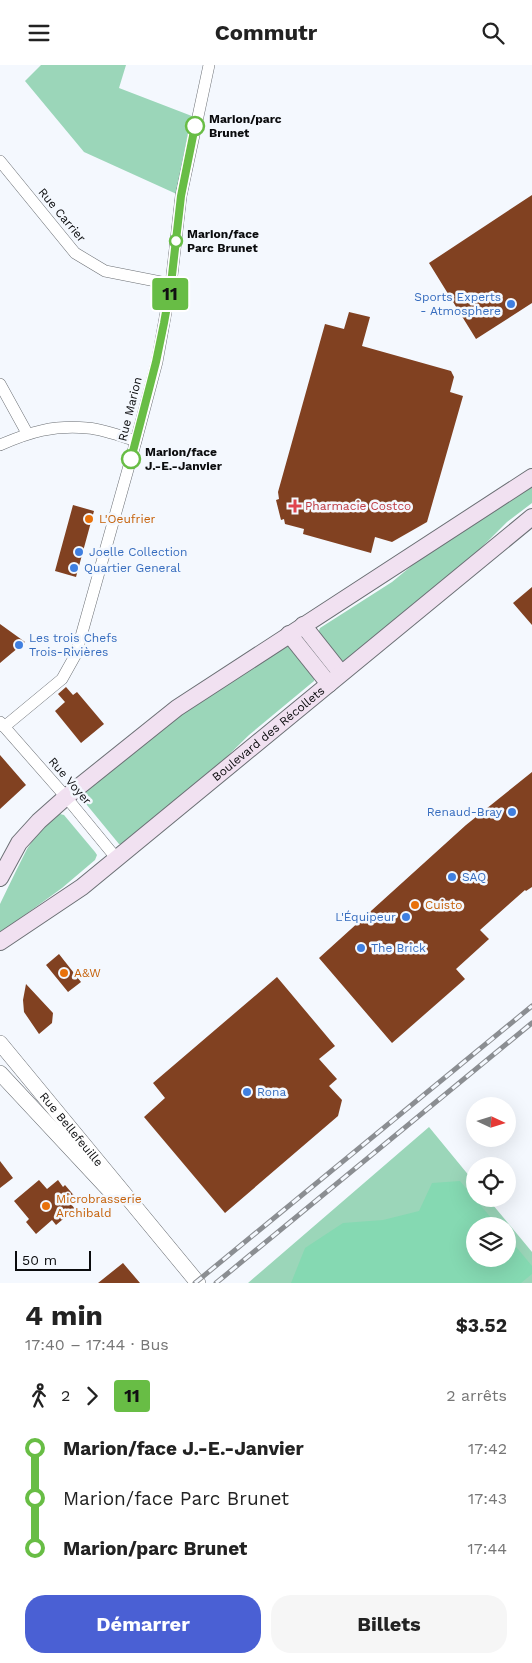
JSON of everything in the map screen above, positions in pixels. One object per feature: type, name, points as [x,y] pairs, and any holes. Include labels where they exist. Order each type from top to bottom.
[{"type":"main road","points":[[0,878],[13,852],[25,835],[66,797],[177,708],[532,477]]},
{"type":"main road","name":"Boulevard des Récollets","points":[[0,942],[68,897],[117,859],[532,517]]},
{"type":"main road","points":[[303,625],[335,679]]},
{"type":"main road","points":[[289,634],[335,679]]},
{"type":"street","name":"Rue Marion","points":[[2,724],[62,679],[76,654],[136,441],[156,362],[171,284],[181,196],[209,65]]},
{"type":"street","name":"Rue Carrier","points":[[0,161],[75,253],[105,271],[171,284]]},
{"type":"street","points":[[0,384],[27,433]]},
{"type":"street","points":[[0,445],[27,433],[55,428],[89,428],[136,441]]},
{"type":"street","name":"Rue Voyer","points":[[2,724],[117,859]]},
{"type":"street","name":"Rue Bellefeuille","points":[[0,1043],[198,1283]]},
{"type":"street","name":"Rue Bellefeuille","points":[[0,1073],[112,1194],[130,1211],[142,1216]]},
{"type":"green space","points":[[41,65],[126,65],[119,88],[197,118],[181,196],[84,152],[25,81]]},
{"type":"green space","points":[[532,485],[532,503],[507,522],[468,561],[343,662],[318,633],[320,628],[392,582],[432,549]]},
{"type":"green space","points":[[284,645],[288,646],[314,677],[314,681],[249,735],[206,777],[119,844],[82,799],[82,793],[158,730]]},
{"type":"green space","points":[[59,812],[64,815],[95,852],[97,855],[95,860],[62,888],[0,933],[0,904],[16,871],[37,834]]},
{"type":"green space","points":[[429,1127],[466,1172],[466,1207],[495,1207],[503,1217],[466,1217],[466,1267],[516,1267],[516,1233],[532,1252],[532,1283],[248,1283]]},
{"type":"green space","points":[[460,1181],[466,1188],[466,1207],[482,1207],[490,1217],[466,1217],[466,1267],[516,1267],[516,1247],[532,1266],[532,1274],[521,1283],[291,1283],[305,1248],[343,1223],[383,1220],[419,1211],[432,1183]]},
{"type":"building","points":[[532,195],[532,303],[476,339],[429,263]]},
{"type":"building","points":[[349,312],[370,317],[362,346],[451,371],[454,377],[450,392],[463,396],[427,522],[392,542],[375,537],[371,553],[303,534],[304,529],[285,524],[284,519],[281,520],[276,500],[279,499],[278,492],[325,324],[344,329]]},
{"type":"building","points":[[73,505],[94,511],[76,577],[55,571]]},
{"type":"building","points":[[532,587],[532,625],[513,603]]},
{"type":"building","points":[[0,624],[25,642],[0,663]]},
{"type":"building","points":[[66,687],[73,695],[77,692],[104,724],[81,743],[55,711],[65,702],[58,694]]},
{"type":"building","points":[[0,755],[26,785],[0,809]]},
{"type":"building","points":[[532,772],[532,887],[525,890],[480,930],[489,939],[456,969],[465,979],[392,1043],[319,958],[466,825]]},
{"type":"building","name":"A&W","points":[[59,954],[81,982],[68,992],[46,965]]},
{"type":"building","name":"Rona","points":[[277,977],[335,1046],[319,1059],[337,1079],[329,1086],[342,1100],[338,1116],[225,1213],[144,1117],[165,1098],[153,1083]]},
{"type":"building","points":[[26,984],[53,1013],[52,1023],[39,1034],[24,1012],[23,1000]]},
{"type":"building","points":[[0,1161],[13,1178],[0,1188]]},
{"type":"building","points":[[39,1180],[47,1189],[58,1180],[77,1199],[71,1204],[75,1209],[56,1225],[52,1220],[36,1234],[26,1222],[29,1219],[14,1201]]},
{"type":"building","points":[[123,1263],[140,1283],[98,1283]]},
{"type":"railway","points":[[195,1283],[532,1006]]},
{"type":"railway","points":[[216,1283],[532,1023]]},
{"type":"bus line","name":"11","points":[[131,459],[164,323],[171,284],[181,196],[195,126]]},
{"type":"place","name":"Marion/parc Brunet","points":[[195,126]]},
{"type":"place","name":"Marion/face Parc Brunet","points":[[176,241]]},
{"type":"place","name":"Sports Experts - Atmosphere","points":[[511,304]]},
{"type":"place","name":"Marion/face J.-E.-Janvier","points":[[131,459]]},
{"type":"place","name":"Pharmacie Costco","points":[[295,506]]},
{"type":"place","name":"L'Oeufrier","points":[[89,519]]},
{"type":"place","name":"Joelle Collection","points":[[79,552]]},
{"type":"place","name":"Quartier General","points":[[74,568]]},
{"type":"place","name":"Les trois Chefs Trois-Rivières","points":[[19,645]]},
{"type":"place","name":"Renaud-Bray","points":[[512,812]]},
{"type":"place","name":"SAQ","points":[[452,877]]},
{"type":"place","name":"Cuisto","points":[[415,905]]},
{"type":"place","name":"L'Équipeur","points":[[406,917]]},
{"type":"place","name":"The Brick","points":[[361,948]]},
{"type":"place","name":"A&W","points":[[64,973]]},
{"type":"place","name":"Rona","points":[[247,1092]]},
{"type":"place","name":"Microbrasserie Archibald","points":[[46,1206]]}]
